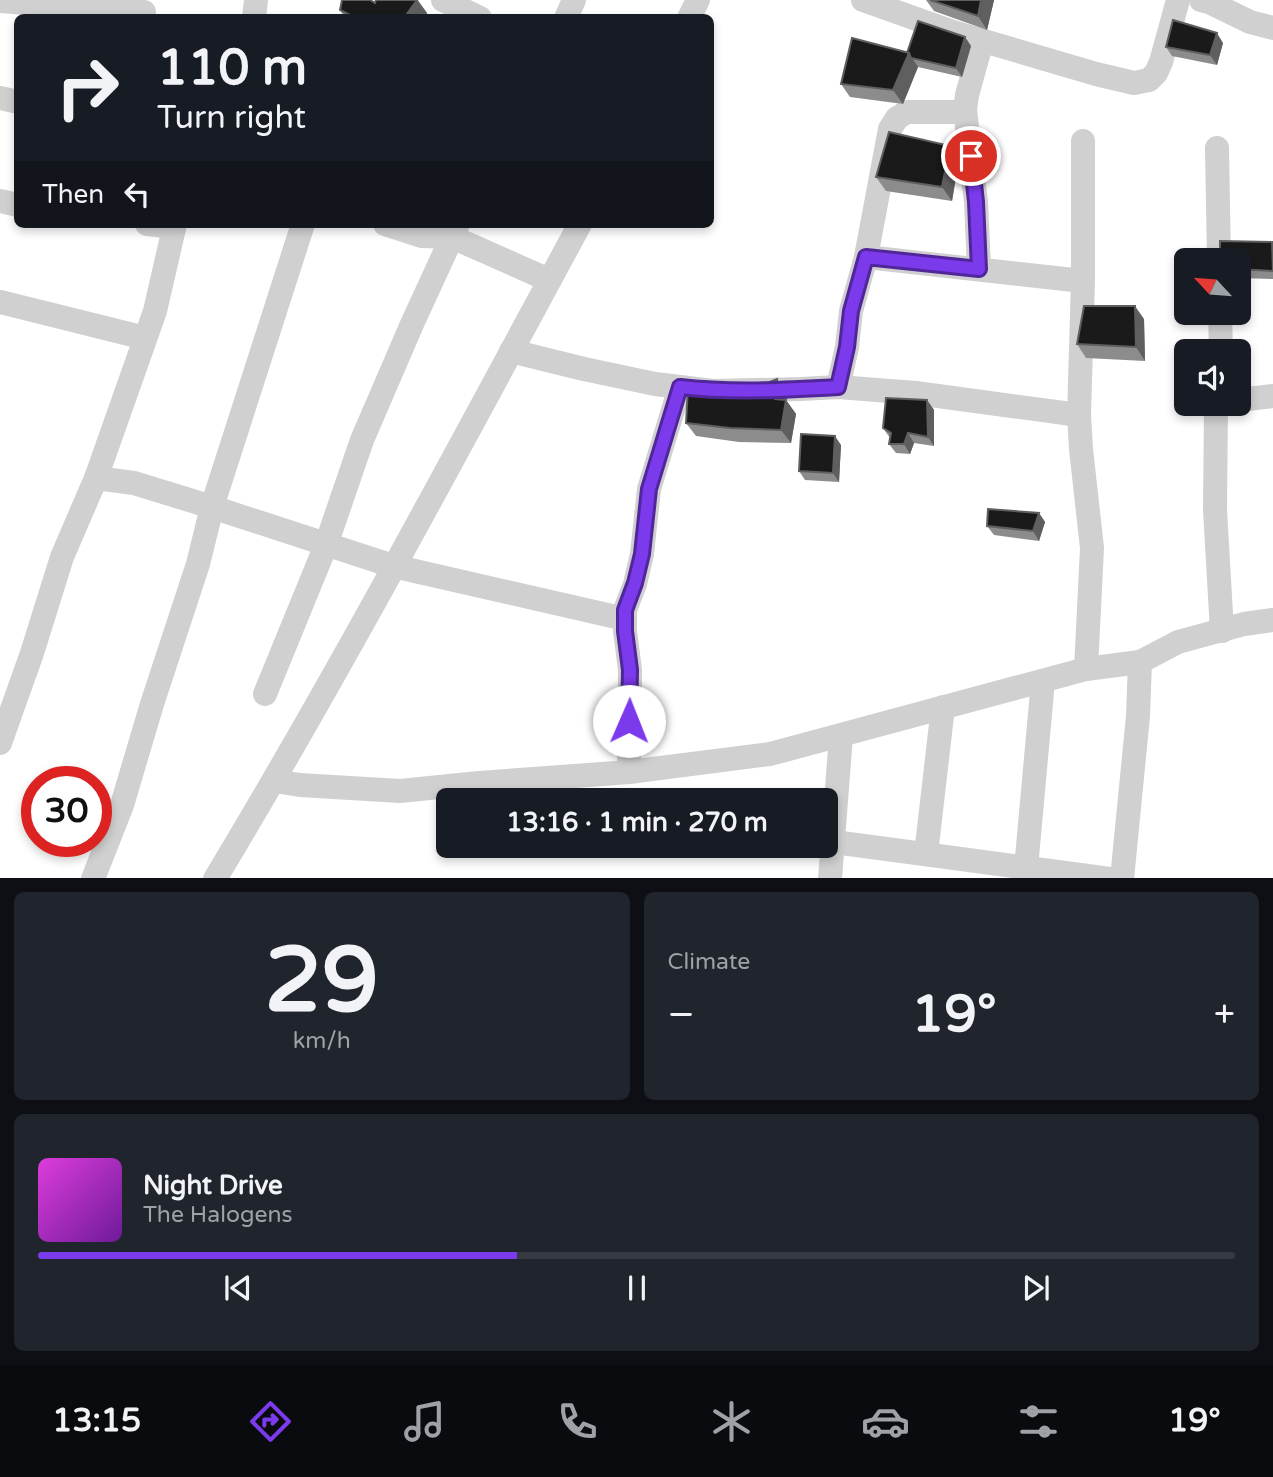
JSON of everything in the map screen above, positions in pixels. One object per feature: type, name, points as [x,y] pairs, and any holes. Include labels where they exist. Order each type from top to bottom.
[{"type":"street","points":[[863,0],[982,41],[1134,83],[1149,80],[1156,73],[1178,0]]},
{"type":"street","points":[[1201,0],[1250,22],[1273,28]]},
{"type":"street","points":[[0,1],[144,10]]},
{"type":"street","points":[[979,269],[976,202],[965,110],[982,41]]},
{"type":"street","points":[[838,387],[847,347],[851,311],[866,257],[890,129],[897,118],[908,112],[953,113],[965,110]]},
{"type":"street","points":[[1083,141],[1079,415],[1092,548],[1086,669]]},
{"type":"street","points":[[1217,148],[1219,248]]},
{"type":"street","points":[[0,743],[62,557],[96,478],[155,311],[173,228]]},
{"type":"street","points":[[93,878],[122,805],[198,564],[212,507],[302,228]]},
{"type":"street","points":[[397,228],[422,236],[455,230],[549,280]]},
{"type":"street","points":[[215,878],[274,781],[578,228]]},
{"type":"street","points":[[265,694],[326,545],[362,440],[455,230]]},
{"type":"street","points":[[866,257],[1083,281]]},
{"type":"street","points":[[0,302],[145,338]]},
{"type":"street","points":[[511,351],[655,384],[713,391],[838,387],[916,393],[1079,415]]},
{"type":"street","points":[[629,772],[630,670],[625,610],[642,554],[649,489],[680,387]]},
{"type":"street","points":[[1251,399],[1273,396]]},
{"type":"street","points":[[1216,416],[1214,510],[1222,631]]},
{"type":"street","points":[[96,478],[134,483],[393,566],[625,619]]},
{"type":"street","points":[[274,781],[400,791],[629,772],[770,754],[1086,669],[1140,662],[1178,642],[1244,624],[1273,620]]},
{"type":"street","points":[[1122,878],[1138,716],[1140,662]]},
{"type":"street","points":[[1026,868],[1043,681]]},
{"type":"street","points":[[926,854],[943,707]]},
{"type":"street","points":[[838,788],[841,736]]},
{"type":"street","points":[[838,843],[1110,878]]},
{"type":"street","points":[[830,878],[832,858]]},
{"type":"building","points":[[342,0],[370,0],[375,3],[376,0],[417,0],[407,14],[348,14],[340,10]]},
{"type":"building","points":[[930,0],[981,0],[978,16]]},
{"type":"building","points":[[1173,20],[1217,33],[1210,55],[1166,47]]},
{"type":"building","points":[[918,21],[965,37],[956,68],[911,58],[907,53]]},
{"type":"building","points":[[852,38],[909,53],[893,90],[841,84]]},
{"type":"building","points":[[889,132],[950,146],[942,187],[876,177]]},
{"type":"building","points":[[1220,241],[1272,242],[1273,271],[1251,270],[1251,248],[1220,248]]},
{"type":"building","points":[[1084,306],[1135,306],[1136,347],[1077,344]]},
{"type":"building","points":[[777,379],[775,399],[786,400],[781,430],[686,423],[688,388],[723,396],[727,387],[756,394],[757,387]]},
{"type":"building","points":[[886,398],[927,400],[928,437],[908,433],[904,444],[889,444],[891,433],[883,428]]},
{"type":"building","points":[[801,434],[835,436],[833,473],[799,471]]},
{"type":"building","points":[[988,509],[1039,513],[1033,531],[987,526]]},
{"type":"route","points":[[629,721],[630,670],[625,610],[642,554],[649,489],[680,387],[713,391],[838,387],[847,347],[851,311],[866,257],[979,269],[971,156]]}]
